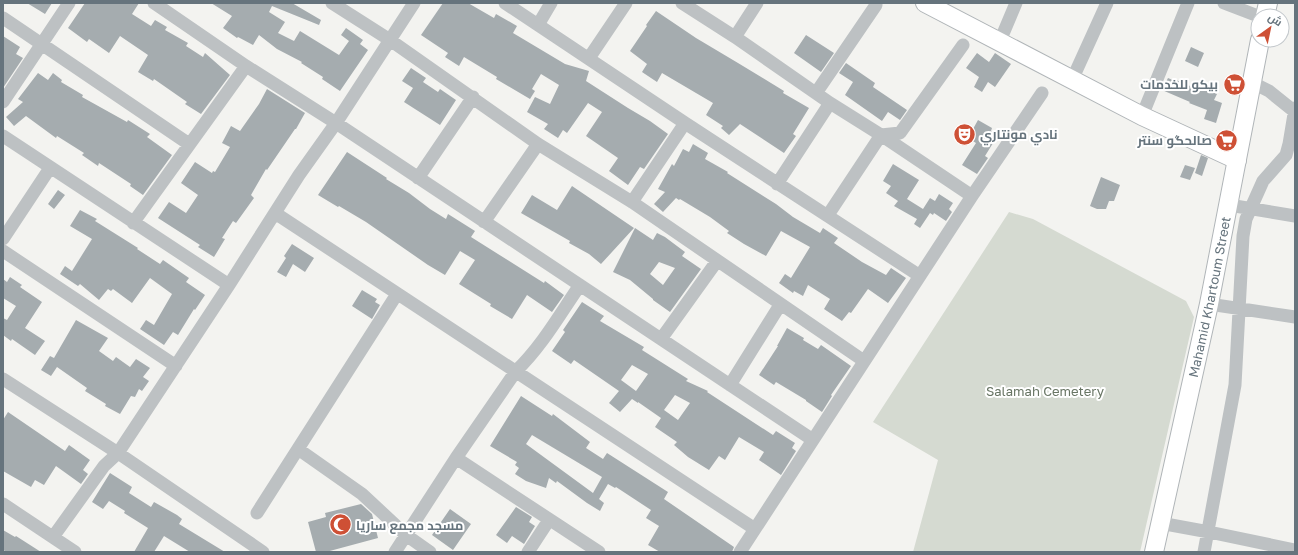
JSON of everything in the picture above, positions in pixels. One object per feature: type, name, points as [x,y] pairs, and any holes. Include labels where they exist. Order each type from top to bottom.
[{"type":"street","points":[[3,102],[69,3]]},
{"type":"street","points":[[154,3],[246,66],[336,123],[813,440]]},
{"type":"street","points":[[332,3],[390,40],[538,144],[632,202],[780,305],[864,361]]},
{"type":"street","points":[[52,537],[104,466],[118,453],[276,213],[298,175],[336,123],[414,3]]},
{"type":"street","points":[[505,3],[777,184],[828,215],[920,276]]},
{"type":"street","points":[[538,25],[552,3]]},
{"type":"street","points":[[589,58],[626,3]]},
{"type":"street","points":[[682,3],[735,37],[830,103],[972,196]]},
{"type":"street","points":[[735,37],[756,3]]},
{"type":"street","points":[[925,3],[1142,116],[1237,160]]},
{"type":"street","points":[[1000,41],[1016,3]]},
{"type":"street","points":[[1072,80],[1107,3]]},
{"type":"street","points":[[1142,116],[1188,3]]},
{"type":"street","points":[[1224,3],[1250,13]]},
{"type":"street","points":[[816,93],[876,5]]},
{"type":"street","points":[[3,18],[189,144]]},
{"type":"street","points":[[881,135],[900,133],[962,45]]},
{"type":"street","name":"Mahamid Khartoum Street","points":[[1154,552],[1209,304],[1258,48]]},
{"type":"street","points":[[133,223],[246,66]]},
{"type":"street","points":[[1204,552],[1209,532],[1235,385],[1238,308],[1242,273],[1243,236],[1246,219],[1263,181],[1286,155],[1295,110],[1269,91],[1251,82]]},
{"type":"street","points":[[740,552],[972,196],[1042,93]]},
{"type":"street","points":[[418,178],[472,97]]},
{"type":"street","points":[[777,184],[830,103]]},
{"type":"street","points":[[632,202],[685,123]]},
{"type":"street","points":[[828,215],[881,135]]},
{"type":"street","points":[[3,136],[229,285]]},
{"type":"street","points":[[484,222],[538,144]]},
{"type":"street","points":[[3,239],[50,168]]},
{"type":"street","points":[[1229,205],[1295,216]]},
{"type":"street","points":[[276,213],[755,528]]},
{"type":"street","points":[[3,251],[176,366]]},
{"type":"street","points":[[661,339],[717,261]]},
{"type":"street","points":[[395,552],[456,458],[516,371],[528,360],[580,285]]},
{"type":"street","points":[[257,513],[397,294]]},
{"type":"street","points":[[1209,304],[1295,318]]},
{"type":"street","points":[[730,385],[780,305]]},
{"type":"street","points":[[3,379],[118,453],[263,552]]},
{"type":"street","points":[[298,449],[362,494],[406,535],[430,552]]},
{"type":"street","points":[[456,458],[599,552]]},
{"type":"street","points":[[3,504],[75,552]]},
{"type":"street","points":[[528,552],[549,520]]},
{"type":"street","points":[[1160,523],[1295,550]]},
{"type":"green space","name":"Salamah Cemetery","points":[[1009,212],[1033,219],[1186,301],[1194,317],[1140,552],[913,552],[938,460],[873,422]]},
{"type":"building","points":[[27,3],[52,3],[45,14]]},
{"type":"building","points":[[85,3],[139,3],[132,14],[151,26],[155,20],[167,27],[165,30],[188,43],[186,46],[203,57],[205,53],[230,75],[201,114],[185,104],[187,102],[154,79],[153,81],[138,72],[148,55],[120,36],[109,53],[89,39],[87,42],[68,28]]},
{"type":"building","points":[[211,3],[292,3],[321,20],[319,25],[272,6],[269,12],[285,22],[278,33],[294,41],[300,31],[339,55],[349,41],[341,35],[346,28],[363,40],[360,44],[368,50],[340,91],[322,79],[323,77],[301,63],[302,62],[277,49],[259,35],[253,45],[238,37],[237,38],[223,28],[232,16]]},
{"type":"building","points":[[443,3],[468,3],[494,18],[496,14],[517,26],[513,33],[565,64],[589,71],[586,81],[668,134],[644,169],[640,167],[628,185],[609,171],[618,158],[586,136],[602,112],[588,103],[567,133],[563,130],[558,138],[544,129],[548,124],[527,112],[535,97],[550,104],[559,85],[541,74],[532,89],[535,91],[530,99],[496,79],[497,77],[464,57],[459,66],[445,57],[448,53],[421,35]]},
{"type":"building","points":[[656,11],[696,38],[784,91],[783,93],[809,108],[793,134],[796,136],[784,153],[740,124],[729,135],[721,128],[723,126],[706,115],[713,103],[662,73],[657,82],[642,72],[647,64],[630,51]]},
{"type":"building","points":[[806,35],[834,53],[821,72],[794,53]]},
{"type":"building","points":[[3,36],[20,47],[16,54],[23,58],[3,88]]},
{"type":"building","points":[[1191,47],[1204,53],[1198,67],[1185,61]]},
{"type":"building","points":[[977,53],[989,62],[995,53],[1011,64],[995,87],[988,82],[982,92],[974,87],[979,77],[966,68]]},
{"type":"building","points":[[846,63],[875,83],[873,87],[907,110],[900,120],[888,112],[882,121],[845,95],[853,82],[839,73]]},
{"type":"building","points":[[411,68],[426,78],[423,82],[438,92],[440,89],[456,100],[440,125],[404,102],[413,88],[402,81]]},
{"type":"building","points":[[38,73],[48,80],[53,73],[62,80],[61,82],[83,95],[82,97],[127,122],[128,120],[150,134],[147,137],[172,155],[143,195],[130,186],[131,184],[99,163],[98,166],[82,155],[84,153],[57,136],[56,138],[26,116],[14,126],[6,117],[23,102],[18,99]]},
{"type":"building","points":[[1168,78],[1195,88],[1197,83],[1211,88],[1210,91],[1217,94],[1214,100],[1222,103],[1216,123],[1204,119],[1207,110],[1162,90]]},
{"type":"building","points":[[267,89],[305,113],[296,129],[267,170],[266,169],[251,195],[254,198],[236,223],[233,221],[222,238],[225,239],[214,257],[198,247],[200,245],[158,218],[169,202],[186,213],[198,195],[181,183],[195,162],[212,173],[213,171],[215,172],[230,147],[222,143],[231,126],[240,131],[259,104]]},
{"type":"building","points":[[978,120],[992,128],[991,131],[998,135],[985,156],[988,158],[977,174],[962,165],[976,143],[968,138]]},
{"type":"building","points":[[693,144],[708,153],[705,159],[728,172],[727,173],[776,204],[793,217],[820,233],[823,228],[838,238],[834,243],[862,262],[886,275],[891,268],[906,278],[888,303],[868,289],[851,313],[849,312],[842,321],[824,309],[830,299],[808,285],[803,296],[794,291],[793,293],[779,283],[785,274],[791,278],[810,247],[781,231],[766,256],[727,233],[729,231],[710,217],[680,199],[679,200],[676,198],[663,212],[654,204],[665,192],[658,189],[672,164],[674,166],[683,149],[689,152]]},
{"type":"building","points":[[347,152],[446,219],[448,214],[475,231],[471,237],[544,283],[545,281],[564,295],[552,312],[527,295],[512,319],[490,306],[491,304],[459,284],[475,260],[460,251],[445,275],[366,222],[318,195]]},
{"type":"building","points":[[1201,155],[1208,158],[1202,176],[1195,173]]},
{"type":"building","points":[[893,164],[919,180],[907,199],[923,209],[930,198],[935,201],[939,194],[953,203],[949,209],[952,212],[946,221],[934,213],[933,215],[930,213],[920,228],[914,224],[917,219],[894,206],[898,201],[886,193],[891,186],[883,181]]},
{"type":"building","points":[[1185,165],[1195,168],[1190,180],[1180,177]]},
{"type":"building","points":[[1101,177],[1120,185],[1114,201],[1109,201],[1106,209],[1097,209],[1090,206]]},
{"type":"building","points":[[572,186],[634,228],[601,264],[589,254],[569,243],[570,241],[521,213],[532,195],[557,210]]},
{"type":"building","points":[[58,190],[65,195],[54,209],[48,204]]},
{"type":"building","points":[[80,210],[97,219],[95,221],[138,248],[137,249],[160,264],[163,260],[189,278],[186,282],[205,295],[195,310],[194,309],[178,335],[173,332],[164,345],[140,329],[146,320],[154,325],[172,294],[150,278],[132,303],[113,289],[111,291],[108,289],[99,300],[80,284],[78,286],[60,274],[65,266],[72,271],[92,239],[70,226]]},
{"type":"building","points":[[635,228],[653,240],[657,233],[665,237],[685,252],[682,256],[701,269],[670,312],[653,300],[630,280],[613,272]],"holes":[[[659,262],[675,268],[663,285],[650,274]]]},
{"type":"building","points":[[292,244],[314,258],[305,272],[293,264],[286,277],[277,272],[286,258],[284,256]]},
{"type":"building","points":[[10,277],[22,285],[20,287],[42,302],[25,328],[45,341],[35,355],[12,339],[11,341],[3,335],[3,318],[7,320],[16,306],[3,298],[3,279],[7,282]]},
{"type":"building","points":[[362,290],[377,299],[375,302],[380,305],[372,319],[352,306]]},
{"type":"building","points":[[582,302],[604,316],[600,321],[644,347],[642,350],[688,379],[686,381],[708,391],[707,392],[773,435],[776,431],[795,443],[792,448],[796,451],[781,475],[759,460],[764,452],[739,437],[725,460],[719,456],[709,470],[688,457],[674,445],[677,442],[655,427],[661,418],[632,399],[620,412],[609,403],[619,391],[574,360],[571,364],[552,351],[565,332],[563,330]],"holes":[[[632,365],[648,374],[636,391],[621,380]],[[675,395],[690,403],[678,420],[664,410]]]},
{"type":"building","points":[[76,320],[108,338],[99,351],[113,361],[116,357],[130,367],[136,359],[150,368],[143,377],[149,381],[142,391],[139,389],[135,397],[131,396],[120,414],[105,406],[106,404],[85,391],[87,388],[57,367],[51,376],[41,370],[50,356],[54,358]]},
{"type":"building","points":[[787,328],[804,338],[803,340],[818,349],[821,345],[851,366],[831,395],[832,396],[822,412],[806,400],[776,382],[774,385],[759,375],[778,346]]},
{"type":"building","points":[[521,396],[552,416],[553,414],[590,442],[586,448],[603,459],[607,453],[668,492],[664,499],[734,547],[732,552],[660,552],[648,545],[659,526],[646,518],[651,510],[616,487],[615,488],[608,484],[599,499],[604,503],[600,511],[557,481],[556,483],[549,478],[546,488],[526,481],[515,474],[519,468],[515,465],[517,462],[490,446]],"holes":[[[532,435],[602,477],[593,493],[526,444]]]},
{"type":"building","points":[[8,412],[65,451],[69,445],[90,460],[83,470],[88,474],[81,484],[56,466],[44,485],[35,480],[31,487],[3,471],[3,420]]},
{"type":"building","points":[[110,473],[132,487],[129,493],[151,507],[154,502],[177,515],[182,519],[179,524],[225,552],[190,552],[164,536],[154,552],[134,552],[148,528],[124,513],[125,511],[109,501],[103,509],[92,502]]},
{"type":"building","points":[[361,504],[372,514],[378,538],[326,552],[316,552],[308,522],[326,517],[325,513]]},
{"type":"building","points":[[516,507],[532,517],[529,522],[535,526],[524,544],[512,536],[507,543],[496,535]]},
{"type":"building","points":[[450,509],[471,524],[453,550],[432,535]]},
{"type":"building","points":[[3,530],[15,537],[16,536],[41,552],[7,552],[3,550]]},
{"type":"place","name":"بيكو للخدمات","points":[[1234,84]]},
{"type":"place","name":"نادي مونتاري","points":[[965,134]]},
{"type":"place","name":"صالحگو سنتر","points":[[1227,140]]},
{"type":"place","name":"مسجد مجمع ساريا","points":[[340,525]]}]
